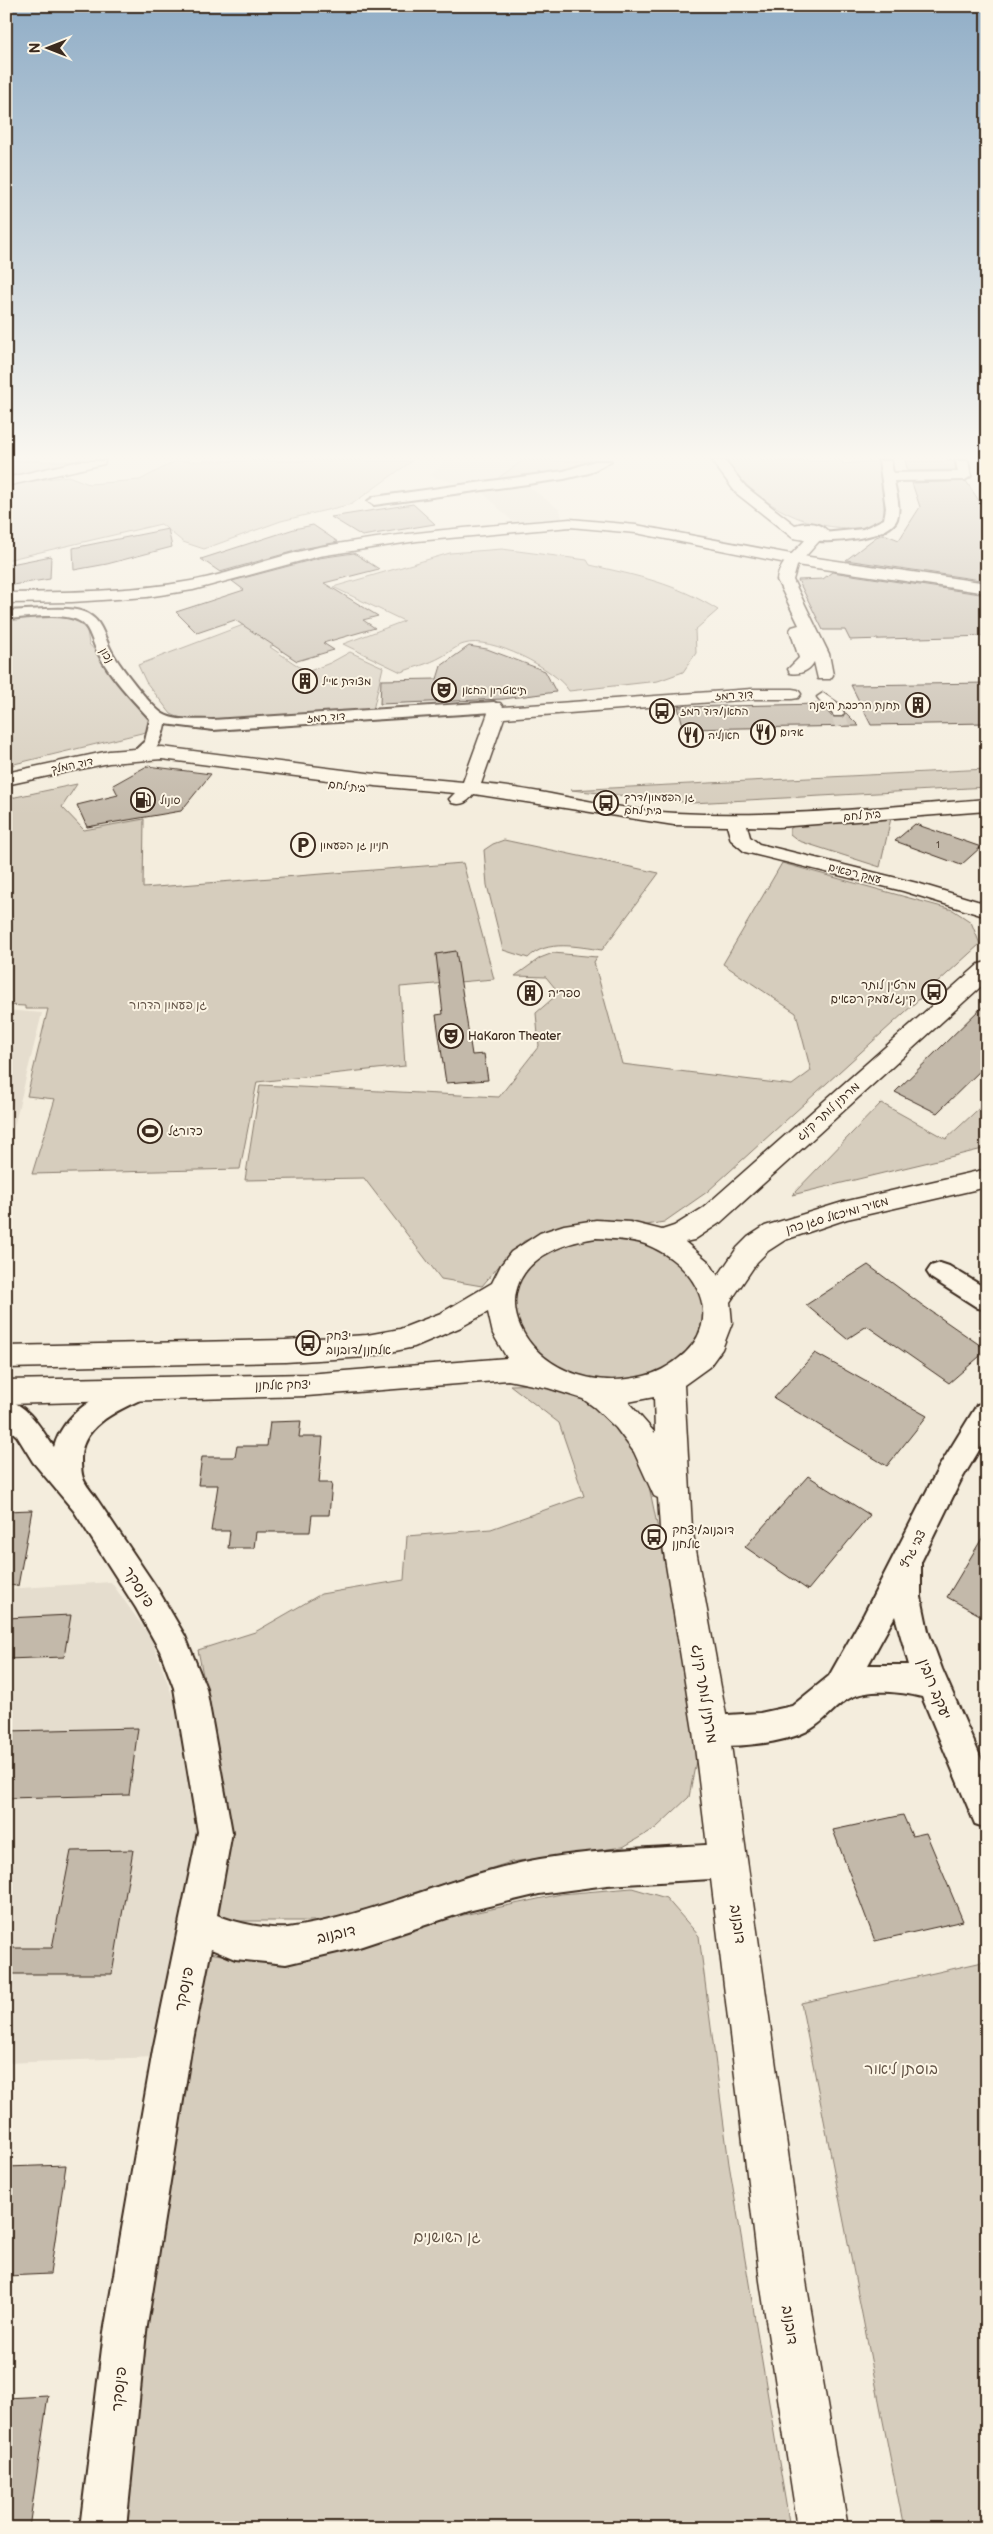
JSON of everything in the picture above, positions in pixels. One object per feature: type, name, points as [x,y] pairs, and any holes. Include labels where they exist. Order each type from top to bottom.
[{"type":"main road","points":[[6,598],[72,597],[147,592],[193,585],[215,579]]},
{"type":"main road","points":[[774,579],[807,651],[806,662],[772,680],[775,686],[792,694]]},
{"type":"main road","points":[[784,579],[821,654],[824,675],[784,672]]},
{"type":"main road","points":[[935,579],[987,588]]},
{"type":"main road","points":[[972,579],[987,581]]},
{"type":"main road","name":"דוד רמז","points":[[496,710],[752,694],[811,695],[826,692],[832,684],[824,675]]},
{"type":"main road","points":[[465,794],[496,710]]},
{"type":"main road","name":"בית לחם","points":[[139,758],[178,754],[383,781],[465,794],[507,803],[558,803],[700,824],[785,821],[987,805]]},
{"type":"main road","name":"דוד המלך","points":[[6,779],[97,759],[139,758]]},
{"type":"main road","name":"דוד המלך","points":[[6,787],[139,758]]},
{"type":"main road","name":"עמק רפאים","points":[[643,816],[670,826],[910,887],[978,908]]},
{"type":"main road","points":[[736,822],[741,840],[752,848]]},
{"type":"main road","points":[[978,908],[987,920]]},
{"type":"main road","name":"מרתין לותר קינג","points":[[660,1240],[684,1234],[712,1215],[987,969]]},
{"type":"main road","name":"מאיר ומיכאל סגן כהן","points":[[717,1300],[747,1255],[758,1244],[775,1233],[843,1211],[987,1178]]},
{"type":"main road","points":[[596,1229],[630,1231],[660,1240],[686,1255],[706,1276],[717,1300],[719,1318],[715,1337],[705,1354],[689,1368],[669,1380],[645,1388],[618,1391],[591,1389],[557,1379],[529,1362],[510,1340],[500,1315],[502,1290],[514,1266],[535,1247],[563,1234],[596,1229]]},
{"type":"main road","points":[[6,1357],[285,1351],[367,1346],[404,1338],[443,1323],[502,1290]]},
{"type":"main road","name":"יצחק אלחנן","points":[[6,1392],[307,1385],[508,1369],[557,1379]]},
{"type":"main road","name":"מרתין לותר קינג","points":[[669,1380],[670,1434],[676,1528],[711,1732],[729,1861]]},
{"type":"main road","name":"מרתין לותר קינג","points":[[591,1389],[621,1411],[638,1430],[652,1452],[676,1528]]},
{"type":"main road","name":"דובנוב","points":[[729,1861],[783,2281],[823,2528]]},
{"type":"street","name":"נכון","points":[[6,615],[50,614],[81,616],[90,621],[111,662],[158,718]]},
{"type":"street","points":[[823,697],[835,706],[838,713]]},
{"type":"street","name":"דוד רמז","points":[[158,718],[181,723],[213,724],[496,710]]},
{"type":"street","points":[[139,758],[153,742],[158,718]]},
{"type":"street","points":[[940,1272],[987,1301]]},
{"type":"street","points":[[68,1484],[67,1448],[77,1428],[104,1406],[142,1388]]},
{"type":"street","name":"פינסקר","points":[[6,1410],[27,1428],[44,1454],[84,1503],[147,1599],[174,1646],[190,1688],[215,1832],[172,2050],[125,2332],[103,2528]]},
{"type":"street","name":"צבי גרץ","points":[[711,1732],[760,1728],[799,1719],[818,1706],[840,1686],[907,1560],[949,1475],[987,1413]]},
{"type":"street","name":"יעקב רובין","points":[[907,1560],[906,1596],[913,1631],[932,1685],[987,1812]]},
{"type":"street","points":[[840,1686],[887,1677],[910,1679],[932,1685]]},
{"type":"street","name":"דובנוב","points":[[196,1924],[235,1941],[286,1946],[359,1929],[468,1892],[538,1877],[607,1868],[729,1861]]},
{"type":"shaded area","points":[[6,1010],[42,1013],[6,1159]]},
{"type":"shaded area","points":[[111,1582],[151,1638],[190,1743],[202,1822],[197,1874],[173,1950],[155,2057],[6,2063],[6,1589]]},
{"type":"green space","points":[[360,579],[647,579],[687,593],[718,610],[695,630],[696,653],[683,672],[658,681],[569,691],[562,682],[537,664],[490,644],[464,644],[426,664],[401,672],[343,644],[404,621],[333,587]]},
{"type":"green space","points":[[56,616],[76,619],[87,631],[89,644],[158,720],[154,730],[6,766],[6,617]]},
{"type":"green space","points":[[251,622],[290,635],[270,647],[307,672],[330,663],[350,652],[383,667],[373,710],[215,720],[182,719],[171,714],[146,682],[138,665]]},
{"type":"green space","points":[[987,769],[987,787],[692,803],[571,790]]},
{"type":"green space","name":"גן פעמון הדרור","points":[[77,784],[62,807],[84,830],[144,819],[143,888],[463,863],[494,979],[400,987],[405,1066],[257,1082],[240,1169],[32,1174],[55,1099],[27,1096],[48,1009],[25,1009],[25,1006],[6,1005],[6,799]]},
{"type":"green space","points":[[891,818],[880,867],[799,841],[790,834],[790,829],[795,825]]},
{"type":"green space","points":[[504,840],[659,873],[602,950],[573,946],[553,946],[544,948],[528,958],[503,950],[487,885],[484,850]]},
{"type":"green space","points":[[782,863],[953,910],[971,922],[980,944],[707,1192],[664,1222],[641,1226],[558,1228],[524,1241],[503,1261],[482,1286],[441,1279],[364,1178],[245,1180],[260,1085],[499,1097],[539,1046],[536,1013],[559,993],[546,977],[515,976],[540,958],[553,953],[597,957],[594,962],[622,1064],[792,1085],[811,1071],[796,1013],[723,964]]},
{"type":"green space","points":[[987,1101],[987,1148],[792,1195],[881,1103],[946,1139]]},
{"type":"green space","points":[[629,1233],[701,1275],[707,1342],[634,1387],[559,1377],[506,1324],[518,1265],[573,1234]]},
{"type":"green space","points":[[546,1384],[577,1393],[607,1413],[633,1441],[649,1486],[675,1611],[697,1756],[689,1797],[656,1828],[623,1847],[511,1862],[413,1893],[340,1921],[213,1921],[211,1715],[198,1650],[255,1632],[321,1594],[404,1580],[407,1536],[491,1529],[584,1496],[559,1423],[510,1385]]},
{"type":"green space","name":"גן השושנים","points":[[632,1888],[666,1898],[699,1936],[729,2164],[790,2528],[119,2528],[146,2272],[202,1952],[255,1960],[561,1894]]},
{"type":"green space","name":"בוסתן ליאור","points":[[987,1961],[987,2528],[904,2528],[801,2003]]},
{"type":"building","points":[[6,579],[48,579],[6,586]]},
{"type":"building","points":[[239,579],[339,579],[324,583],[378,616],[363,620],[375,628],[323,643],[334,650],[297,661],[235,620],[197,633],[176,612],[244,590],[232,581]]},
{"type":"building","points":[[881,579],[987,595],[987,636],[850,640],[845,630],[823,630],[798,580]]},
{"type":"building","points":[[469,646],[487,649],[545,671],[556,692],[503,699],[380,704],[381,680],[437,679],[441,666]]},
{"type":"building","points":[[987,683],[987,723],[871,725],[851,685]]},
{"type":"building","points":[[821,704],[832,717],[842,718],[846,713],[859,726],[684,729],[678,707]]},
{"type":"building","name":"סונול","points":[[147,766],[211,774],[181,811],[87,827],[77,805],[118,795],[113,785]]},
{"type":"building","points":[[915,824],[981,847],[961,865],[895,841]]},
{"type":"building","points":[[456,951],[472,1055],[484,1054],[488,1080],[446,1083],[436,1015],[443,1014],[436,954]]},
{"type":"building","points":[[987,1002],[987,1064],[937,1113],[895,1092]]},
{"type":"building","points":[[868,1265],[987,1350],[949,1383],[867,1326],[847,1339],[806,1305]]},
{"type":"building","points":[[815,1353],[927,1416],[887,1466],[774,1398]]},
{"type":"building","points":[[301,1421],[299,1437],[323,1437],[319,1483],[332,1483],[329,1515],[312,1515],[310,1532],[256,1532],[254,1548],[228,1548],[230,1531],[211,1531],[218,1485],[198,1485],[202,1457],[235,1457],[237,1446],[267,1446],[270,1422]]},
{"type":"building","points":[[808,1476],[870,1515],[808,1590],[745,1547]]},
{"type":"building","points":[[32,1510],[18,1586],[6,1585],[6,1511]]},
{"type":"building","points":[[987,1530],[987,1619],[947,1597]]},
{"type":"building","points":[[71,1615],[64,1657],[6,1659],[6,1618]]},
{"type":"building","points":[[138,1728],[129,1795],[6,1798],[6,1731]]},
{"type":"building","points":[[903,1815],[912,1836],[926,1833],[963,1921],[875,1941],[833,1830]]},
{"type":"building","points":[[133,1850],[112,1974],[6,1974],[6,1948],[52,1948],[71,1851]]},
{"type":"building","points":[[66,2165],[50,2274],[6,2276],[6,2167]]},
{"type":"building","points":[[48,2396],[29,2528],[6,2528],[6,2398]]},
{"type":"tunnel","points":[[838,713],[842,726]]},
{"type":"place","name":"מצודת אייל","points":[[305,681]]},
{"type":"place","name":"תיאטרון החאן","points":[[444,690]]},
{"type":"place","name":"תחנת הרכבת הישנה","points":[[918,705]]},
{"type":"place","name":"החאן/דוד רמז","points":[[662,711]]},
{"type":"place","name":"אדום","points":[[763,732]]},
{"type":"place","name":"חאנליה","points":[[691,735]]},
{"type":"place","name":"סונול","points":[[143,800]]},
{"type":"place","name":"גן הפעמון/דרך בית לחם","points":[[606,803]]},
{"type":"place","name":"חניון גן הפעמון","points":[[303,845]]},
{"type":"place","name":"מרטין לותר קינג/עמק רפאים","points":[[934,992]]},
{"type":"place","name":"ספריה","points":[[530,993]]},
{"type":"place","name":"HaKaron Theater","points":[[451,1036]]},
{"type":"place","name":"כדורגל","points":[[150,1131]]},
{"type":"place","name":"יצחק אלחנן/דובנוב","points":[[308,1343]]},
{"type":"place","name":"דובנוב/יצחק אלחנן","points":[[654,1537]]}]
